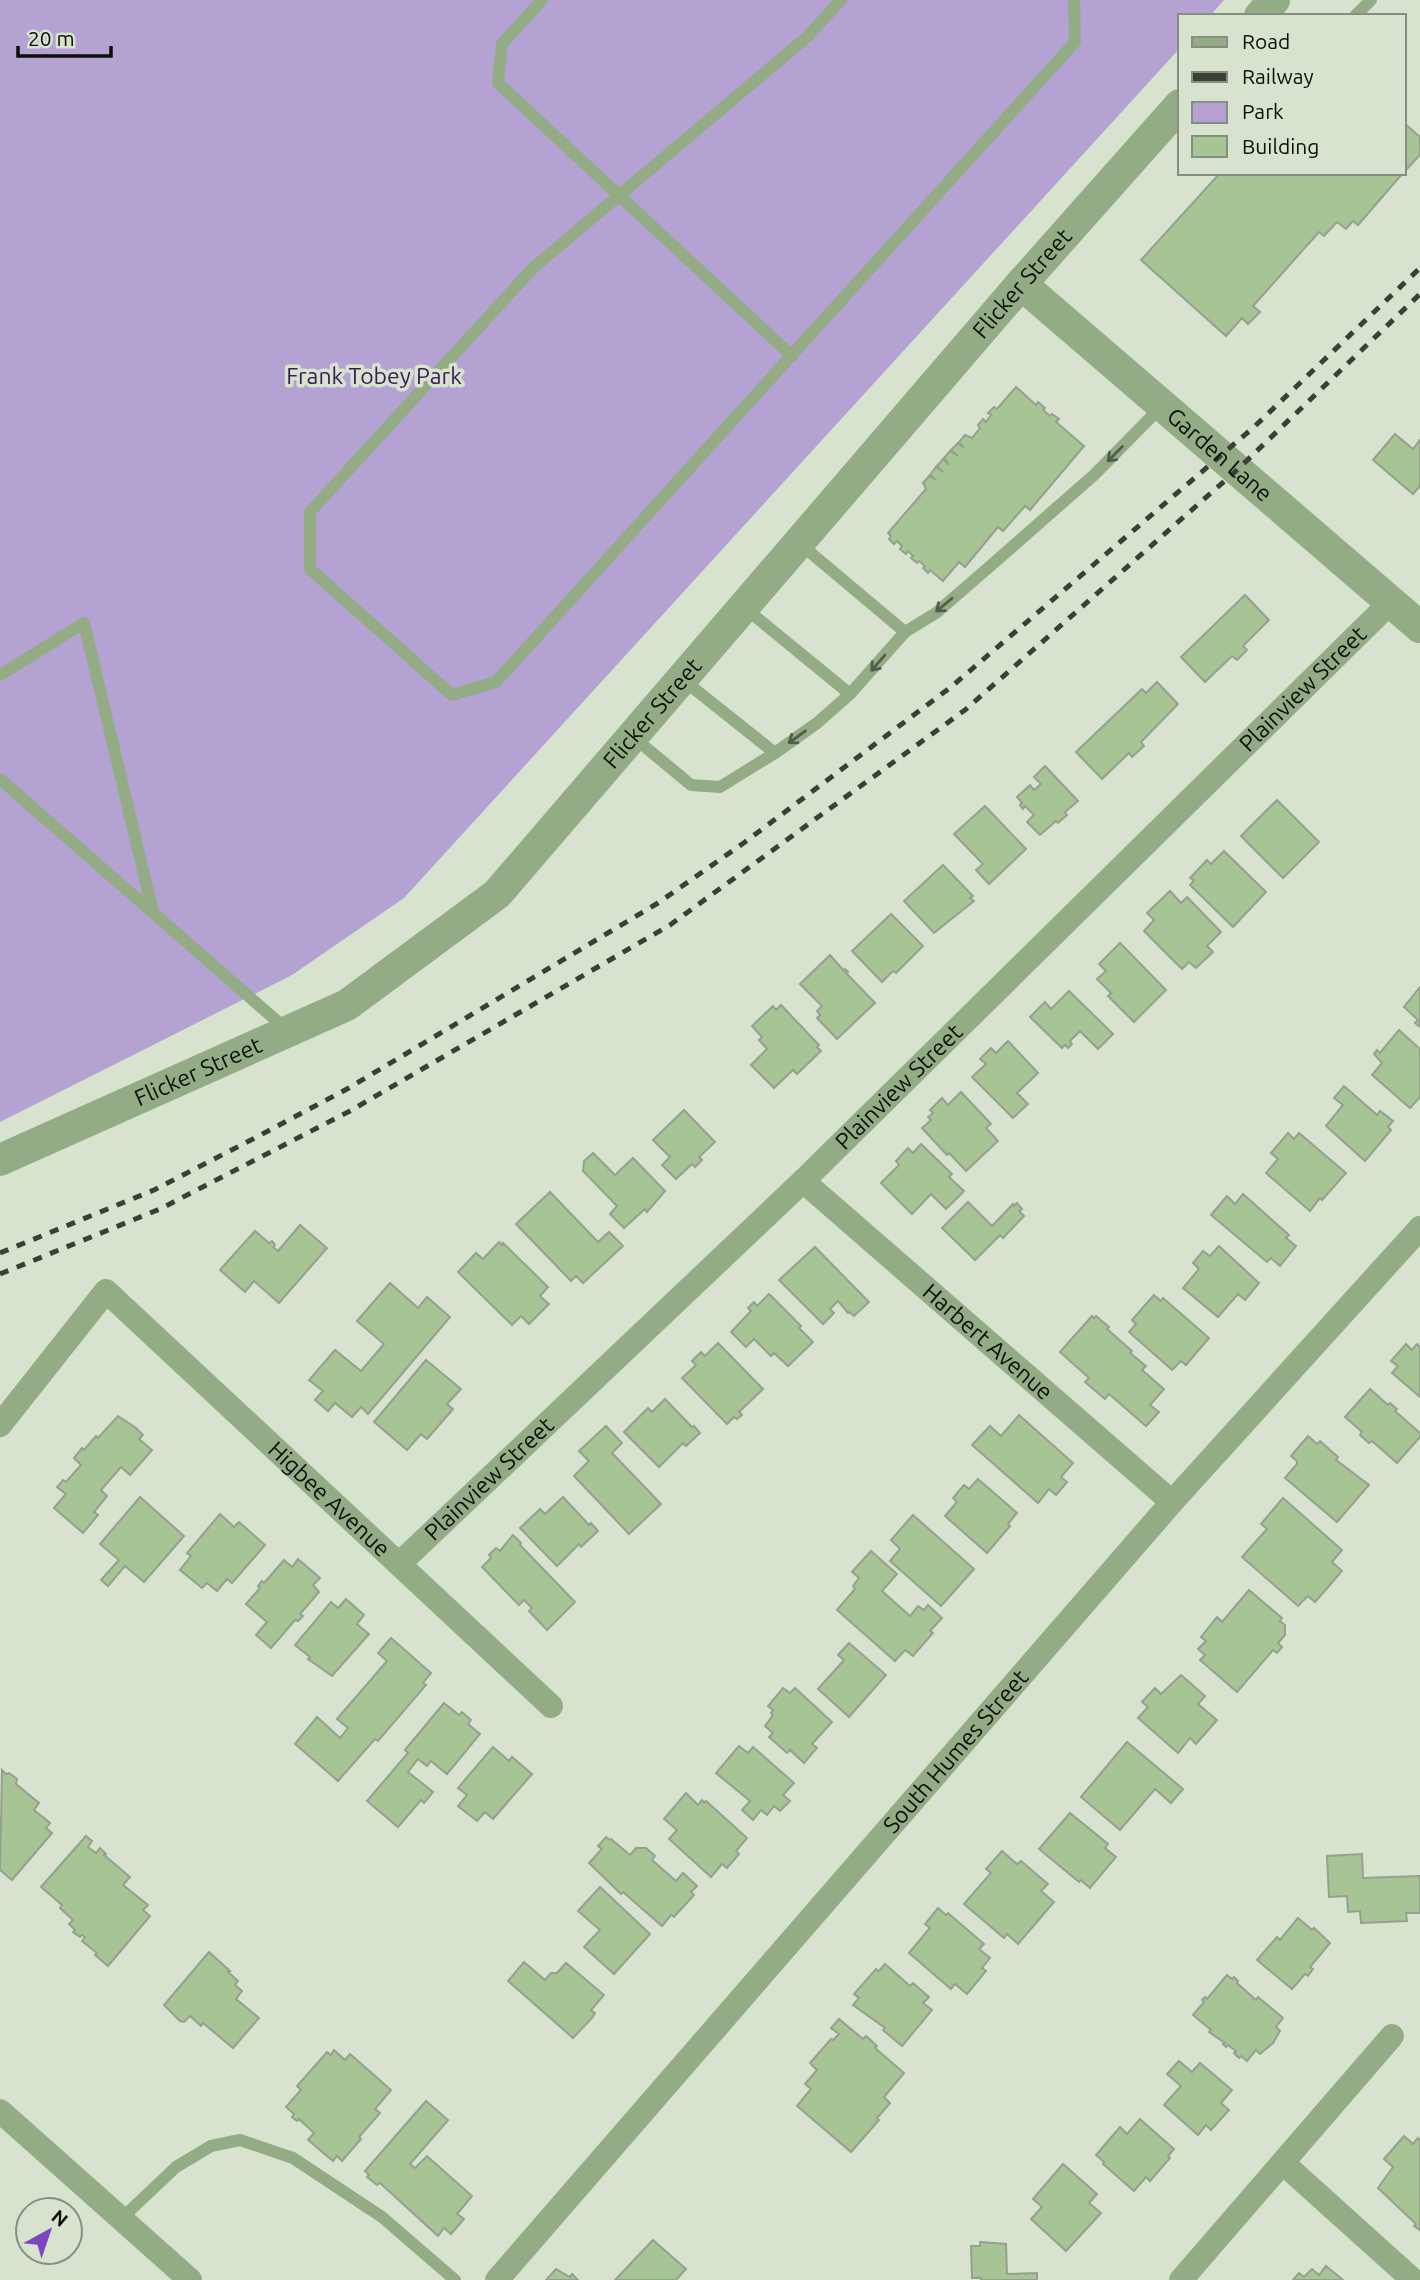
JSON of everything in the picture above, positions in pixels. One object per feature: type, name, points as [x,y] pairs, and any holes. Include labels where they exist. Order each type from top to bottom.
[{"type":"street","name":"Flicker Street","points":[[0,1160],[347,1005],[497,894],[1021,284],[1178,107]]},
{"type":"street","name":"Garden Lane","points":[[1021,284],[1420,627]]},
{"type":"street","name":"Plainview Street","points":[[399,1564],[803,1181],[1391,602]]},
{"type":"street","name":"Harbert Avenue","points":[[803,1181],[1172,1502]]},
{"type":"street","name":"South Humes Street","points":[[497,2280],[1172,1502],[1420,1228]]},
{"type":"street","name":"Higbee Avenue","points":[[0,1425],[106,1291],[551,1706]]},
{"type":"street","points":[[1181,2280],[1392,2036]]},
{"type":"street","points":[[0,2111],[190,2280]]},
{"type":"street","points":[[1283,2163],[1413,2280]]},
{"type":"lane","points":[[542,0],[502,44],[498,83],[792,356]]},
{"type":"lane","points":[[841,0],[807,37],[533,268],[310,512],[310,569],[452,695],[496,682],[1075,42],[1073,0]]},
{"type":"lane","points":[[1356,14],[1371,0]]},
{"type":"lane","points":[[632,736],[691,785],[720,787],[775,754],[850,694],[905,632],[936,612],[988,568],[1094,475],[1163,406]]},
{"type":"lane","points":[[799,542],[905,632]]},
{"type":"lane","points":[[744,607],[850,694]]},
{"type":"lane","points":[[0,675],[84,623],[153,912]]},
{"type":"lane","points":[[682,679],[775,754]]},
{"type":"lane","points":[[0,779],[289,1031]]},
{"type":"lane","points":[[121,2219],[176,2167],[211,2146],[240,2140],[293,2158],[382,2217],[455,2280]]},
{"type":"green space","name":"Frank Tobey Park","points":[[0,0],[1224,0],[1212,14],[1178,14],[1178,50],[404,898],[292,975],[0,1122]]},
{"type":"building","points":[[1406,125],[1420,137],[1420,155],[1406,170]]},
{"type":"building","points":[[1218,175],[1401,175],[1358,225],[1353,221],[1346,229],[1337,222],[1324,236],[1319,232],[1253,306],[1260,312],[1248,324],[1242,318],[1226,336],[1141,260]]},
{"type":"building","points":[[1016,387],[1036,405],[1038,402],[1050,416],[1052,414],[1059,419],[1056,422],[1084,446],[1030,510],[1025,506],[1003,531],[998,527],[965,567],[959,562],[943,581],[930,570],[928,573],[923,568],[925,566],[911,558],[913,556],[908,551],[906,554],[900,549],[902,546],[897,541],[894,544],[888,533],[926,489],[923,483],[929,476],[936,480],[930,475],[936,467],[943,472],[937,466],[943,459],[949,465],[944,458],[950,451],[958,456],[951,450],[958,443],[964,448],[959,442],[965,435],[972,438],[980,428],[978,425],[983,419],[986,422],[991,415],[988,413],[994,407],[997,409]]},
{"type":"building","points":[[1395,434],[1413,449],[1420,440],[1420,486],[1413,494],[1373,460]]},
{"type":"building","points":[[1245,595],[1269,620],[1243,646],[1247,650],[1237,660],[1232,656],[1205,682],[1181,657]]},
{"type":"building","points":[[1157,682],[1178,704],[1141,742],[1144,746],[1132,757],[1129,753],[1102,779],[1076,752],[1142,689],[1146,693]]},
{"type":"building","points":[[1045,766],[1078,801],[1065,812],[1067,815],[1040,835],[1027,822],[1034,815],[1025,806],[1023,809],[1017,797],[1030,785],[1034,790],[1041,784],[1034,777]]},
{"type":"building","points":[[1277,800],[1319,842],[1283,878],[1241,836]]},
{"type":"building","points":[[985,806],[1026,849],[989,884],[976,870],[983,864],[954,834]]},
{"type":"building","points":[[1224,851],[1266,892],[1233,927],[1190,885],[1194,880],[1190,878],[1207,860],[1211,864]]},
{"type":"building","points":[[943,865],[973,896],[970,898],[974,901],[934,933],[904,901]]},
{"type":"building","points":[[1170,891],[1181,903],[1187,897],[1221,932],[1207,946],[1213,952],[1196,968],[1189,962],[1182,969],[1144,931],[1154,920],[1147,913]]},
{"type":"building","points":[[891,914],[923,946],[896,973],[893,971],[882,982],[852,951]]},
{"type":"building","points":[[1120,943],[1166,990],[1134,1022],[1108,996],[1111,993],[1097,979],[1106,971],[1099,964]]},
{"type":"building","points":[[830,955],[875,1003],[837,1039],[817,1018],[820,1015],[817,1011],[822,1006],[800,984]]},
{"type":"building","points":[[1420,987],[1420,1027],[1415,1023],[1418,1020],[1404,1007]]},
{"type":"building","points":[[1069,991],[1113,1034],[1098,1049],[1080,1031],[1070,1041],[1072,1044],[1068,1048],[1065,1045],[1062,1048],[1030,1017],[1045,1002],[1051,1009]]},
{"type":"building","points":[[781,1005],[819,1045],[817,1047],[821,1051],[797,1074],[793,1070],[774,1088],[751,1065],[767,1049],[759,1040],[762,1037],[752,1026],[773,1006],[776,1010]]},
{"type":"building","points":[[1399,1030],[1420,1049],[1420,1097],[1410,1108],[1372,1075],[1382,1063],[1374,1054],[1377,1050],[1380,1053]]},
{"type":"building","points":[[1008,1041],[1038,1073],[1017,1093],[1028,1104],[1013,1118],[972,1077],[986,1064],[980,1059],[991,1048],[996,1053]]},
{"type":"building","points":[[1344,1086],[1377,1115],[1380,1111],[1393,1121],[1388,1127],[1391,1130],[1365,1161],[1326,1126],[1343,1105],[1334,1098]]},
{"type":"building","points":[[961,1092],[991,1124],[986,1128],[998,1141],[966,1171],[922,1128],[931,1120],[928,1117],[933,1113],[930,1110],[942,1098],[948,1105]]},
{"type":"building","points":[[684,1110],[715,1142],[699,1157],[702,1160],[695,1167],[692,1164],[676,1179],[662,1165],[670,1157],[653,1140]]},
{"type":"building","points":[[1288,1133],[1294,1139],[1299,1133],[1346,1173],[1310,1211],[1266,1173],[1278,1159],[1271,1153]]},
{"type":"building","points":[[921,1144],[952,1174],[949,1177],[964,1191],[946,1209],[931,1194],[912,1214],[881,1183],[899,1165],[896,1161],[908,1148],[913,1153]]},
{"type":"building","points":[[593,1153],[615,1175],[633,1158],[665,1191],[647,1212],[645,1209],[624,1228],[610,1214],[617,1206],[583,1171],[584,1161]]},
{"type":"building","points":[[550,1192],[598,1242],[609,1232],[623,1246],[583,1283],[576,1276],[571,1281],[516,1224]]},
{"type":"building","points":[[1243,1194],[1289,1235],[1286,1238],[1296,1246],[1280,1266],[1271,1258],[1267,1262],[1211,1215],[1227,1196],[1235,1204]]},
{"type":"building","points":[[968,1202],[992,1226],[1013,1204],[1014,1206],[1017,1203],[1024,1216],[1003,1238],[1000,1235],[975,1260],[942,1228]]},
{"type":"building","points":[[300,1225],[327,1248],[279,1303],[254,1281],[245,1292],[220,1270],[255,1231],[269,1243],[272,1241],[275,1245],[273,1247],[278,1251]]},
{"type":"building","points":[[499,1242],[548,1287],[540,1296],[549,1304],[529,1324],[521,1316],[512,1325],[458,1272],[476,1253],[483,1259]]},
{"type":"building","points":[[1219,1246],[1259,1283],[1245,1300],[1238,1294],[1218,1317],[1183,1288],[1199,1269],[1193,1263],[1203,1251],[1210,1256]]},
{"type":"building","points":[[815,1247],[869,1302],[854,1316],[838,1301],[830,1309],[834,1313],[823,1324],[779,1280]]},
{"type":"building","points":[[390,1283],[418,1308],[427,1297],[450,1317],[368,1414],[361,1407],[352,1417],[335,1403],[328,1411],[315,1400],[323,1391],[309,1380],[335,1350],[361,1371],[384,1344],[357,1321]]},
{"type":"building","points":[[769,1294],[813,1342],[788,1366],[774,1353],[771,1356],[754,1339],[746,1347],[731,1332],[751,1311],[748,1308],[754,1302],[757,1306]]},
{"type":"building","points":[[1154,1295],[1161,1301],[1163,1298],[1209,1338],[1186,1365],[1181,1361],[1172,1370],[1129,1332],[1136,1324],[1132,1320]]},
{"type":"building","points":[[1092,1316],[1096,1316],[1109,1327],[1107,1329],[1146,1366],[1142,1370],[1164,1389],[1150,1405],[1159,1412],[1146,1426],[1109,1394],[1105,1399],[1085,1382],[1089,1378],[1060,1352]]},
{"type":"building","points":[[718,1343],[763,1389],[739,1412],[742,1415],[737,1419],[734,1417],[727,1424],[682,1378],[696,1365],[692,1361],[701,1352],[705,1356]]},
{"type":"building","points":[[1406,1344],[1412,1350],[1417,1344],[1420,1347],[1420,1397],[1392,1373],[1398,1366],[1391,1361]]},
{"type":"building","points":[[426,1360],[461,1389],[447,1404],[453,1409],[427,1439],[421,1434],[407,1450],[374,1422]]},
{"type":"building","points":[[1370,1389],[1388,1405],[1390,1403],[1397,1409],[1395,1411],[1420,1433],[1420,1437],[1397,1463],[1372,1441],[1369,1443],[1360,1435],[1362,1432],[1345,1417]]},
{"type":"building","points":[[665,1399],[700,1433],[686,1446],[683,1443],[659,1467],[624,1432],[648,1408],[652,1412]]},
{"type":"building","points":[[1019,1415],[1073,1463],[1061,1477],[1067,1482],[1056,1495],[1049,1489],[1038,1503],[972,1445],[990,1426],[1001,1436]]},
{"type":"building","points":[[118,1416],[143,1435],[139,1439],[152,1450],[130,1475],[121,1467],[101,1490],[107,1496],[94,1512],[98,1515],[83,1533],[54,1508],[66,1494],[57,1487],[63,1480],[66,1482],[81,1465],[74,1458],[82,1448],[84,1450],[96,1436],[98,1438]]},
{"type":"building","points":[[606,1426],[622,1443],[612,1453],[661,1504],[629,1534],[574,1476],[589,1461],[579,1451]]},
{"type":"building","points":[[1308,1436],[1317,1444],[1320,1441],[1338,1457],[1336,1460],[1369,1485],[1337,1522],[1285,1478],[1297,1464],[1291,1456]]},
{"type":"building","points":[[978,1479],[1017,1513],[1008,1524],[1010,1526],[987,1553],[945,1516],[957,1502],[953,1498],[964,1485],[969,1489]]},
{"type":"building","points":[[140,1497],[184,1536],[144,1582],[125,1566],[108,1586],[101,1580],[119,1560],[100,1544]]},
{"type":"building","points":[[563,1497],[598,1531],[581,1547],[579,1544],[557,1566],[520,1528],[540,1509],[545,1514]]},
{"type":"building","points":[[1283,1498],[1342,1550],[1332,1562],[1342,1571],[1315,1602],[1308,1596],[1298,1606],[1242,1557],[1267,1529],[1261,1524]]},
{"type":"building","points":[[220,1514],[234,1527],[239,1522],[265,1545],[232,1583],[227,1579],[217,1591],[207,1583],[202,1588],[180,1570],[191,1556],[187,1553]]},
{"type":"building","points":[[913,1515],[974,1569],[941,1606],[890,1561],[900,1549],[891,1540]]},
{"type":"building","points":[[513,1535],[575,1602],[547,1630],[529,1611],[532,1608],[524,1600],[519,1605],[482,1567],[491,1558],[489,1555],[496,1548],[500,1551]]},
{"type":"building","points":[[871,1551],[897,1574],[882,1591],[910,1616],[918,1606],[924,1610],[928,1605],[942,1618],[913,1656],[905,1650],[895,1661],[837,1610],[855,1589],[853,1586],[859,1578],[852,1572]]},
{"type":"building","points":[[298,1559],[320,1578],[313,1585],[319,1592],[300,1614],[303,1616],[298,1621],[295,1620],[271,1648],[256,1635],[267,1622],[246,1604],[260,1588],[258,1586],[262,1581],[264,1583],[284,1560],[292,1567]]},
{"type":"building","points":[[1249,1590],[1282,1618],[1280,1621],[1285,1625],[1285,1635],[1278,1643],[1282,1647],[1277,1653],[1273,1650],[1237,1692],[1200,1660],[1205,1655],[1198,1649],[1206,1641],[1201,1637],[1217,1617],[1222,1622]]},
{"type":"building","points":[[346,1599],[364,1615],[357,1624],[369,1634],[332,1676],[308,1659],[310,1657],[295,1645],[331,1602],[338,1608]]},
{"type":"building","points":[[391,1638],[431,1673],[423,1683],[426,1685],[378,1741],[375,1739],[338,1781],[295,1744],[317,1717],[340,1738],[348,1728],[337,1719],[387,1661],[378,1653]]},
{"type":"building","points":[[849,1643],[886,1675],[849,1717],[818,1689],[844,1660],[838,1655]]},
{"type":"building","points":[[1181,1675],[1205,1696],[1198,1704],[1217,1720],[1196,1744],[1190,1738],[1178,1753],[1138,1718],[1148,1707],[1142,1702],[1155,1688],[1161,1694]]},
{"type":"building","points":[[783,1688],[790,1693],[795,1688],[832,1722],[812,1744],[817,1748],[804,1763],[790,1750],[787,1753],[769,1737],[773,1733],[765,1726],[773,1715],[773,1710],[768,1706]]},
{"type":"building","points":[[444,1703],[459,1715],[462,1712],[471,1720],[468,1724],[480,1734],[447,1774],[431,1761],[427,1766],[418,1759],[408,1772],[433,1792],[424,1803],[421,1800],[398,1827],[367,1801],[408,1753],[405,1750]]},
{"type":"building","points":[[1127,1742],[1183,1789],[1171,1803],[1155,1789],[1120,1830],[1081,1797]]},
{"type":"building","points":[[739,1746],[748,1753],[753,1747],[794,1783],[783,1795],[790,1801],[780,1811],[774,1806],[767,1815],[761,1810],[753,1820],[742,1810],[750,1801],[716,1773]]},
{"type":"building","points":[[493,1747],[509,1761],[512,1757],[532,1774],[493,1819],[485,1812],[477,1821],[458,1806],[467,1795],[458,1788]]},
{"type":"building","points":[[2,1770],[17,1779],[16,1784],[39,1803],[34,1810],[50,1823],[46,1828],[52,1833],[12,1880],[0,1870]]},
{"type":"building","points":[[686,1793],[698,1805],[702,1800],[704,1803],[706,1801],[747,1838],[736,1851],[739,1854],[727,1868],[722,1864],[711,1877],[669,1839],[677,1830],[664,1819]]},
{"type":"building","points":[[1070,1813],[1108,1844],[1105,1848],[1116,1857],[1090,1888],[1039,1849]]},
{"type":"building","points":[[86,1836],[92,1841],[88,1847],[96,1853],[100,1848],[106,1854],[104,1855],[130,1877],[123,1885],[148,1905],[143,1910],[150,1916],[108,1966],[82,1941],[85,1937],[73,1932],[75,1930],[69,1924],[73,1920],[60,1908],[62,1905],[41,1887]]},
{"type":"building","points":[[606,1837],[630,1855],[636,1848],[646,1848],[655,1856],[652,1860],[676,1881],[683,1873],[697,1886],[691,1892],[694,1895],[662,1926],[623,1892],[621,1894],[589,1863],[602,1849],[598,1846]]},
{"type":"building","points":[[1002,1851],[1017,1864],[1021,1861],[1048,1884],[1041,1891],[1054,1902],[1018,1944],[1007,1934],[1004,1938],[964,1904],[991,1873],[986,1869]]},
{"type":"building","points":[[1362,1854],[1363,1878],[1420,1876],[1420,1913],[1406,1913],[1407,1921],[1361,1923],[1360,1911],[1348,1912],[1347,1896],[1329,1897],[1327,1856]]},
{"type":"building","points":[[600,1887],[650,1934],[614,1974],[584,1947],[600,1930],[578,1911]]},
{"type":"building","points":[[938,1908],[946,1915],[948,1913],[984,1944],[979,1949],[990,1958],[982,1968],[986,1971],[967,1994],[955,1984],[951,1989],[909,1953],[930,1928],[925,1924]]},
{"type":"building","points":[[1298,1918],[1330,1943],[1310,1967],[1313,1969],[1308,1976],[1305,1974],[1292,1989],[1257,1960],[1277,1937],[1280,1940]]},
{"type":"building","points":[[209,1952],[238,1981],[235,1985],[242,1991],[236,1999],[259,2018],[233,2048],[203,2023],[201,2026],[190,2016],[184,2022],[180,2021],[164,2005]]},
{"type":"building","points":[[524,1962],[545,1980],[551,1973],[557,1973],[566,1963],[604,1995],[591,2010],[595,2013],[592,2018],[573,2038],[508,1981]]},
{"type":"building","points":[[885,1964],[910,1986],[913,1983],[929,1997],[923,2003],[932,2010],[902,2046],[883,2030],[885,2028],[853,2005],[859,1998],[854,1994],[876,1969],[879,1971]]},
{"type":"building","points":[[1227,1975],[1232,1979],[1234,1977],[1256,2000],[1258,1997],[1283,2018],[1276,2027],[1280,2031],[1273,2043],[1260,2054],[1256,2050],[1247,2061],[1241,2056],[1239,2058],[1234,2053],[1236,2051],[1228,2045],[1226,2047],[1223,2044],[1225,2043],[1209,2032],[1211,2030],[1193,2015],[1204,2002],[1202,2000],[1205,1997],[1207,1999]]},
{"type":"building","points":[[839,2019],[863,2039],[866,2036],[877,2046],[875,2048],[904,2073],[884,2097],[890,2103],[877,2118],[879,2120],[851,2152],[797,2106],[811,2089],[805,2084],[817,2070],[810,2063],[831,2039],[839,2034],[831,2028]]},
{"type":"building","points":[[334,2050],[345,2060],[350,2054],[391,2090],[375,2109],[380,2113],[342,2161],[337,2156],[333,2161],[308,2140],[314,2133],[299,2119],[297,2121],[292,2117],[294,2114],[286,2107],[301,2090],[297,2086],[327,2052],[331,2055]]},
{"type":"building","points":[[1179,2061],[1192,2072],[1200,2063],[1232,2090],[1221,2103],[1229,2110],[1211,2130],[1206,2125],[1198,2135],[1164,2105],[1181,2086],[1167,2074]]},
{"type":"building","points":[[426,2101],[448,2120],[410,2164],[415,2168],[427,2156],[472,2196],[457,2214],[464,2219],[451,2234],[444,2228],[438,2236],[380,2183],[377,2185],[367,2177],[369,2175],[365,2171]]},
{"type":"building","points":[[1140,2119],[1174,2149],[1168,2156],[1170,2158],[1150,2181],[1146,2177],[1134,2191],[1096,2155],[1120,2127],[1127,2134]]},
{"type":"building","points":[[1404,2136],[1413,2144],[1418,2138],[1420,2140],[1420,2230],[1378,2188],[1393,2167],[1384,2159]]},
{"type":"building","points":[[1063,2164],[1097,2194],[1089,2203],[1101,2213],[1066,2251],[1031,2219],[1042,2207],[1033,2199]]},
{"type":"building","points":[[653,2240],[686,2269],[676,2280],[615,2280]]},
{"type":"building","points":[[980,2242],[1006,2244],[1007,2274],[1037,2273],[1037,2280],[972,2278],[971,2246],[980,2246]]},
{"type":"building","points":[[1326,2266],[1343,2280],[1293,2280],[1299,2273],[1304,2277],[1312,2269],[1319,2275]]},
{"type":"building","points":[[556,2269],[570,2277],[572,2274],[578,2280],[546,2280]]},
{"type":"railway","points":[[0,1253],[154,1190],[347,1089],[658,903],[745,842],[951,687],[1254,427],[1420,268]]},
{"type":"railway","points":[[0,1274],[160,1209],[350,1111],[670,925],[965,710],[1237,470],[1420,294]]}]
